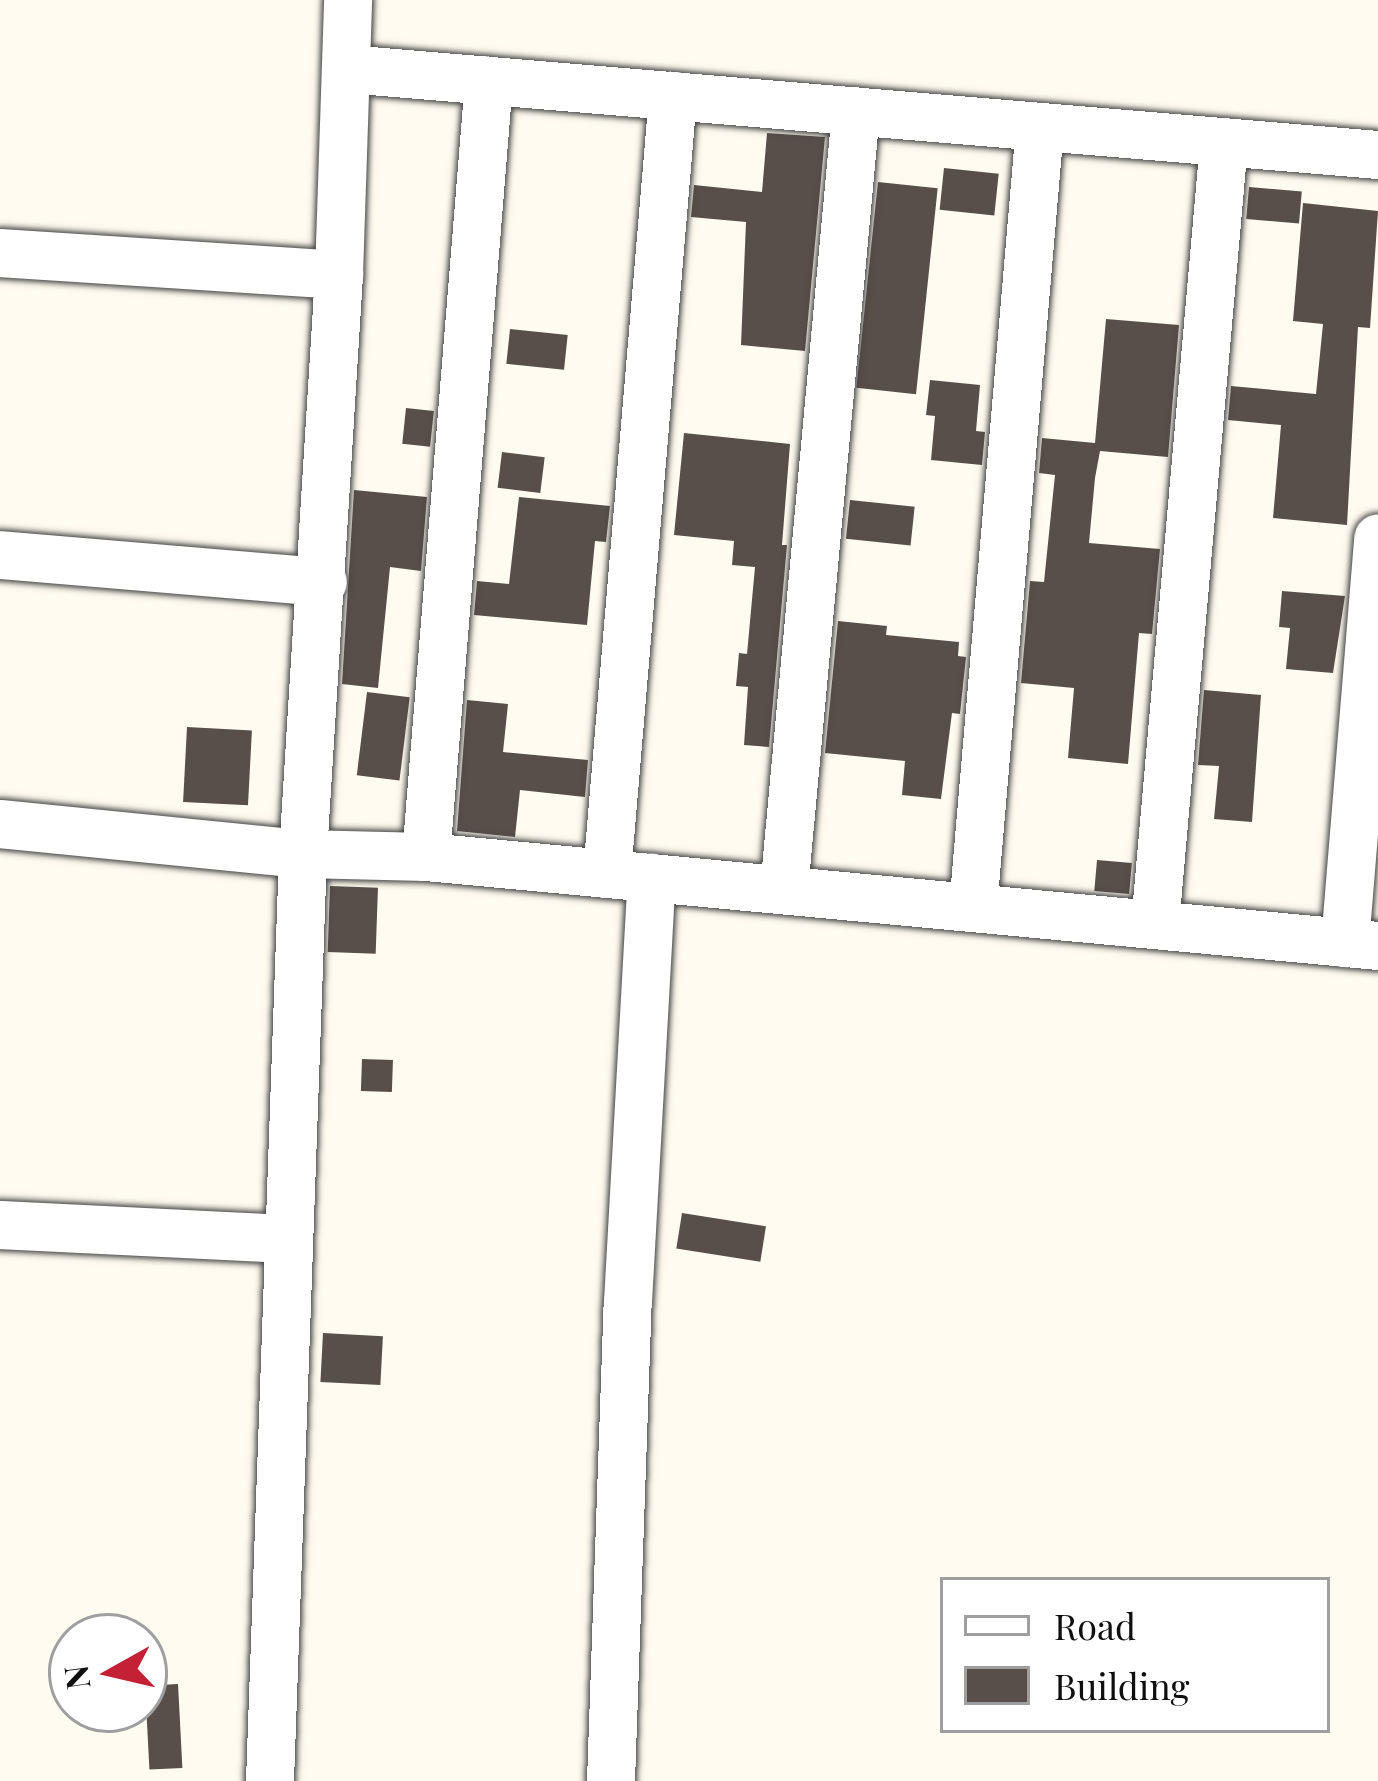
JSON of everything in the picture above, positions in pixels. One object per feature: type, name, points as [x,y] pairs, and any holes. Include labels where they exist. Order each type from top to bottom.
[{"type":"street","points":[[270,1781],[303,854],[323,582],[348,0]]},
{"type":"street","points":[[347,69],[1378,155]]},
{"type":"street","points":[[426,856],[489,81]]},
{"type":"street","points":[[611,1781],[628,1302],[630,876],[673,96]]},
{"type":"street","points":[[784,890],[856,112]]},
{"type":"street","points":[[973,908],[1040,127]]},
{"type":"street","points":[[1155,925],[1224,142]]},
{"type":"street","points":[[0,253],[339,275]]},
{"type":"street","points":[[0,824],[303,854],[426,856],[1362,944],[1378,538]]},
{"type":"street","points":[[0,555],[323,582]]},
{"type":"street","points":[[0,1225],[290,1238]]},
{"type":"building","points":[[767,133],[825,137],[805,351],[741,345],[746,222],[691,217],[694,185],[762,192]]},
{"type":"building","points":[[944,168],[999,174],[994,216],[940,210]]},
{"type":"building","points":[[878,182],[938,188],[916,394],[856,388]]},
{"type":"building","points":[[1249,187],[1302,192],[1299,223],[1246,219]]},
{"type":"building","points":[[1303,203],[1378,211],[1370,328],[1358,327],[1347,525],[1273,518],[1281,425],[1228,420],[1231,386],[1316,394],[1323,324],[1293,321]]},
{"type":"building","points":[[1106,319],[1179,325],[1168,457],[1100,451],[1095,478],[1089,543],[1160,549],[1152,634],[1139,633],[1128,764],[1068,758],[1074,688],[1021,683],[1030,581],[1044,582],[1055,475],[1039,473],[1042,438],[1095,443]]},
{"type":"building","points":[[510,329],[568,335],[564,370],[506,364]]},
{"type":"building","points":[[930,380],[980,385],[976,431],[985,432],[982,465],[931,460],[935,416],[926,415]]},
{"type":"building","points":[[406,408],[434,411],[430,447],[402,444]]},
{"type":"building","points":[[684,433],[790,444],[782,545],[787,545],[769,747],[744,745],[748,687],[736,686],[739,653],[747,654],[755,567],[732,565],[734,541],[674,535]]},
{"type":"building","points":[[502,452],[545,457],[540,493],[498,488]]},
{"type":"building","points":[[354,490],[427,497],[421,571],[390,567],[378,688],[342,684]]},
{"type":"building","points":[[519,497],[610,506],[606,542],[595,541],[587,625],[474,615],[477,581],[509,584]]},
{"type":"building","points":[[850,500],[915,507],[911,546],[846,539]]},
{"type":"building","points":[[1282,591],[1345,596],[1333,673],[1286,669],[1290,628],[1279,627]]},
{"type":"building","points":[[838,621],[887,626],[886,635],[959,642],[958,656],[966,657],[960,714],[952,713],[941,799],[902,795],[905,761],[825,753]]},
{"type":"building","points":[[1204,690],[1261,695],[1252,822],[1214,819],[1219,766],[1198,765]]},
{"type":"building","points":[[367,692],[410,697],[399,781],[357,775]]},
{"type":"building","points":[[467,700],[508,704],[503,752],[588,760],[585,797],[520,790],[515,837],[457,831]]},
{"type":"building","points":[[187,727],[252,730],[248,805],[183,802]]},
{"type":"building","points":[[1097,860],[1132,863],[1129,894],[1094,891]]},
{"type":"building","points":[[330,886],[378,888],[376,954],[328,952]]},
{"type":"building","points":[[362,1059],[393,1060],[392,1092],[361,1091]]},
{"type":"building","points":[[682,1213],[766,1226],[760,1262],[676,1249]]},
{"type":"building","points":[[323,1333],[383,1336],[380,1385],[320,1382]]},
{"type":"building","points":[[178,1684],[182,1768],[149,1770],[148,1733],[168,1733],[168,1685]]}]
